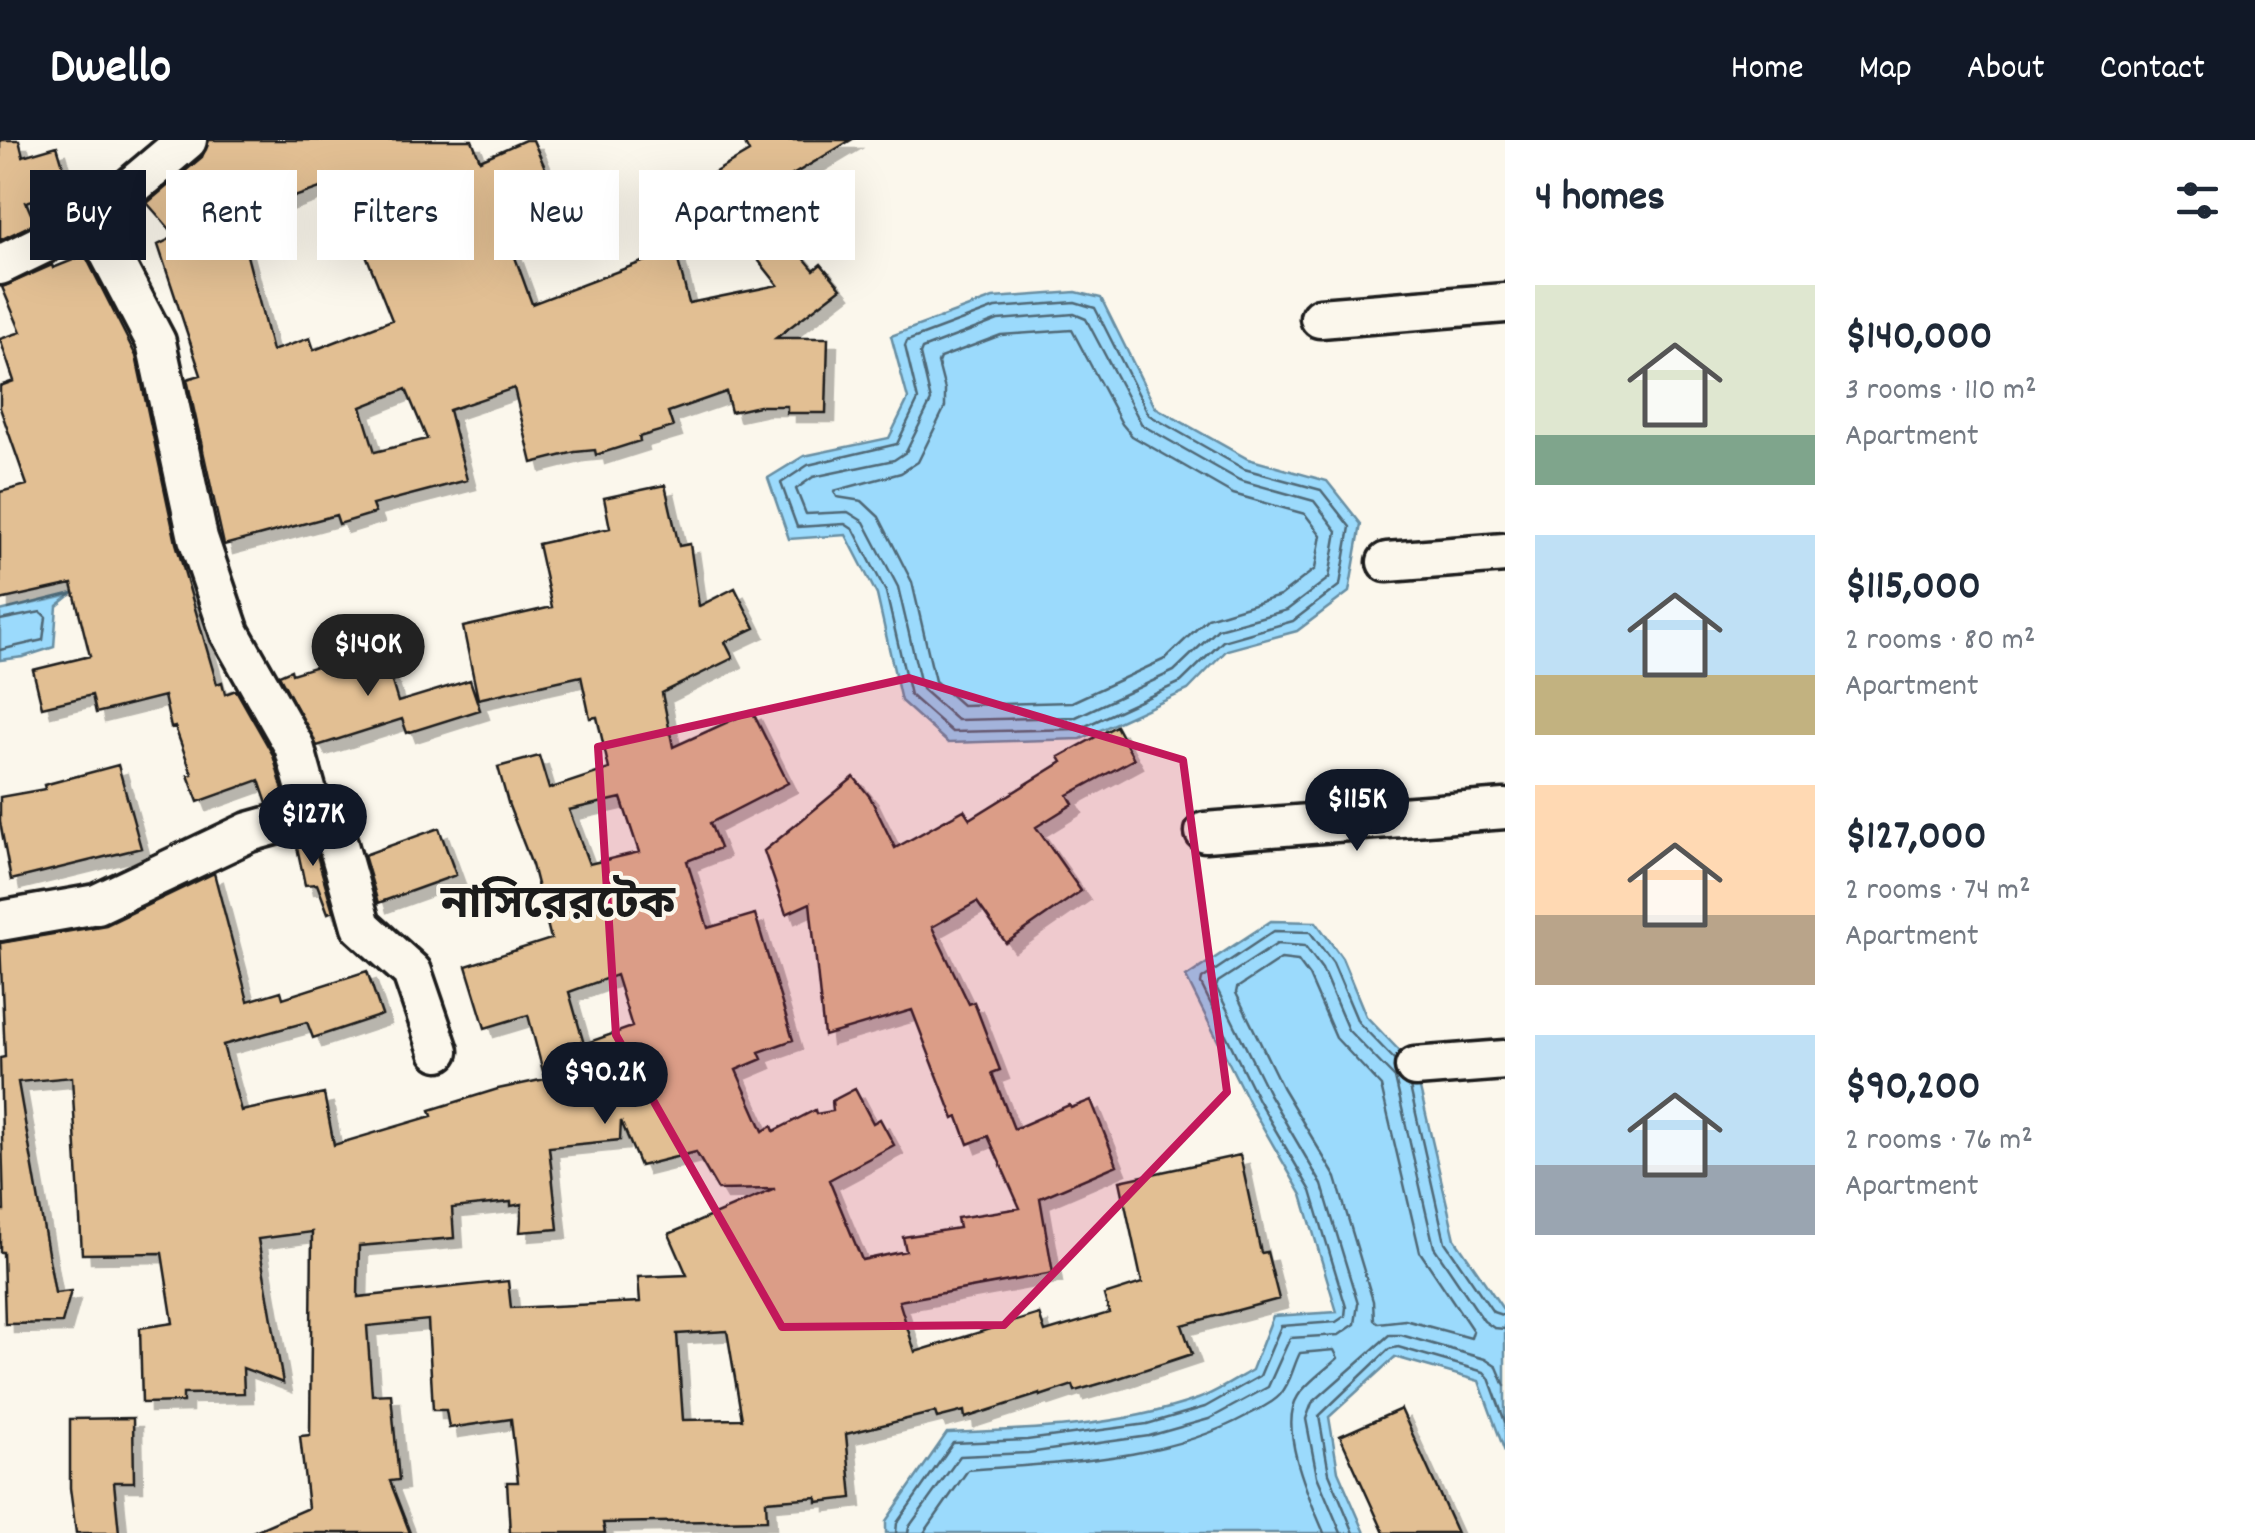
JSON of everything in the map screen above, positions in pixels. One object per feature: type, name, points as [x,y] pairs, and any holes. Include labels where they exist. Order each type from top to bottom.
[{"type":"street","points":[[146,174],[186,140]]},
{"type":"street","points":[[0,265],[30,250]]},
{"type":"street","points":[[113,260],[156,342],[198,538],[230,633],[294,746],[313,814]]},
{"type":"street","points":[[1320,318],[1505,303]]},
{"type":"street","points":[[1388,562],[1505,553]]},
{"type":"street","points":[[1204,832],[1505,809]]},
{"type":"street","points":[[0,920],[97,904],[249,832],[313,814],[331,820],[361,926],[412,972],[438,1052]]},
{"type":"street","points":[[1415,1067],[1505,1060]]},
{"type":"highlighted area","points":[[909,678],[1183,760],[1227,1092],[1004,1325],[782,1327],[616,1035],[598,747]]},
{"type":"water","points":[[1076,292],[1101,298],[1155,407],[1248,459],[1327,481],[1361,524],[1349,592],[1297,631],[1227,650],[1188,690],[1081,739],[948,743],[901,701],[877,595],[846,535],[789,539],[768,478],[804,456],[889,438],[908,399],[891,336],[993,298]]},
{"type":"water","points":[[73,593],[57,606],[54,647],[0,660],[0,611]]},
{"type":"water","points":[[1271,921],[1316,922],[1342,958],[1366,1016],[1415,1067],[1455,1239],[1505,1312],[1505,1452],[1479,1381],[1395,1357],[1329,1417],[1338,1471],[1365,1533],[886,1533],[886,1521],[947,1433],[1074,1425],[1168,1408],[1205,1396],[1252,1370],[1273,1316],[1337,1312],[1302,1195],[1250,1105],[1186,977]]},
{"type":"building","points":[[0,140],[19,140],[23,156],[57,146],[64,170],[30,170],[30,201],[26,202],[30,225],[0,240]]},
{"type":"building","points":[[209,140],[472,140],[480,160],[533,140],[546,170],[494,170],[494,260],[516,260],[532,304],[650,260],[678,260],[689,303],[778,285],[758,260],[806,260],[814,270],[821,264],[841,288],[776,338],[828,338],[826,413],[787,413],[787,406],[731,412],[726,392],[668,412],[673,427],[639,437],[640,441],[596,455],[595,450],[575,452],[532,463],[514,388],[449,410],[467,480],[372,505],[375,513],[339,524],[336,515],[224,545],[187,379],[201,375],[158,245],[166,241],[166,260],[248,260],[272,351],[310,338],[314,350],[392,320],[368,260],[474,260],[474,170],[317,170],[317,189],[297,196],[297,170],[186,170],[202,157]],"holes":[[[406,389],[427,439],[375,452],[361,407]]]},
{"type":"building","points":[[743,140],[851,140],[801,170],[719,170],[749,152]]},
{"type":"building","points":[[166,187],[166,225],[147,203]]},
{"type":"building","points":[[73,260],[88,260],[136,356],[176,543],[217,684],[222,682],[225,694],[236,690],[273,755],[285,798],[267,804],[259,780],[198,802],[175,727],[171,728],[164,696],[96,713],[92,695],[42,707],[33,670],[90,656],[72,584],[0,600],[0,492],[27,485],[0,408],[0,386],[14,381],[0,339],[21,332],[2,287],[52,265],[53,268]]},
{"type":"building","points":[[665,485],[679,546],[690,544],[699,606],[735,588],[755,628],[725,642],[733,658],[662,693],[673,747],[752,711],[788,783],[710,823],[720,848],[687,861],[708,928],[755,914],[793,1040],[759,1052],[762,1059],[736,1070],[763,1131],[772,1126],[774,1131],[815,1110],[816,1114],[833,1111],[832,1101],[855,1089],[873,1123],[880,1119],[894,1145],[829,1180],[862,1260],[906,1251],[903,1237],[959,1228],[957,1218],[1020,1208],[988,1136],[968,1144],[958,1117],[954,1119],[912,1010],[824,1036],[810,903],[786,914],[764,851],[854,777],[870,797],[895,848],[964,810],[970,819],[1062,762],[1059,757],[1116,726],[1134,759],[1068,795],[1073,804],[1036,827],[1081,891],[1006,943],[977,902],[932,927],[969,1004],[974,1002],[1000,1070],[992,1073],[1014,1129],[1069,1105],[1071,1108],[1091,1100],[1117,1165],[1040,1198],[1053,1273],[899,1301],[915,1352],[1039,1314],[1045,1332],[1109,1313],[1104,1295],[1142,1283],[1120,1181],[1240,1155],[1261,1253],[1267,1252],[1279,1299],[1182,1325],[1192,1354],[1113,1380],[1075,1391],[1073,1385],[965,1418],[964,1411],[937,1418],[935,1412],[846,1434],[852,1498],[766,1501],[767,1520],[603,1523],[605,1533],[510,1533],[507,1482],[518,1482],[511,1419],[449,1428],[446,1410],[433,1410],[428,1320],[367,1326],[372,1395],[391,1394],[399,1480],[390,1481],[410,1533],[250,1533],[308,1508],[300,1436],[310,1435],[312,1232],[258,1239],[283,1383],[243,1368],[244,1393],[183,1394],[183,1402],[142,1403],[140,1328],[173,1323],[162,1253],[82,1254],[72,1077],[18,1082],[55,1293],[71,1291],[62,1323],[5,1324],[0,1252],[0,1211],[4,1211],[0,1058],[5,1057],[0,943],[106,925],[214,873],[248,1001],[281,991],[283,998],[367,971],[382,1015],[313,1038],[307,1022],[223,1045],[241,1111],[324,1094],[334,1145],[432,1116],[430,1110],[545,1079],[528,1015],[485,1028],[466,966],[551,939],[532,865],[498,767],[539,756],[549,789],[609,769],[597,717],[590,718],[581,676],[478,699],[463,627],[552,607],[538,544],[610,528],[604,498]],"holes":[[[621,798],[639,852],[589,864],[569,810]],[[616,975],[632,1027],[584,1044],[569,992]],[[621,1121],[640,1166],[696,1152],[718,1190],[775,1189],[669,1234],[687,1275],[638,1277],[640,1302],[511,1308],[508,1281],[358,1297],[359,1246],[454,1238],[452,1208],[522,1204],[520,1232],[558,1229],[549,1147],[620,1140]],[[727,1331],[742,1419],[683,1420],[677,1334]]]},
{"type":"building","points":[[381,646],[398,702],[470,680],[480,710],[407,733],[402,719],[317,746],[279,675]]},
{"type":"building","points":[[118,765],[141,848],[11,880],[0,822],[0,797],[45,789],[44,785]]},
{"type":"building","points":[[439,828],[456,875],[378,903],[364,855]]},
{"type":"building","points":[[312,838],[333,911],[328,913],[317,884],[305,885],[296,842]]},
{"type":"building","points":[[1401,1409],[1457,1533],[1384,1533],[1340,1436]]},
{"type":"building","points":[[133,1418],[134,1482],[114,1482],[119,1533],[76,1533],[70,1488],[70,1419]]},
{"type":"district","name":"নাসিরেরটেক","points":[[558,901]]}]
